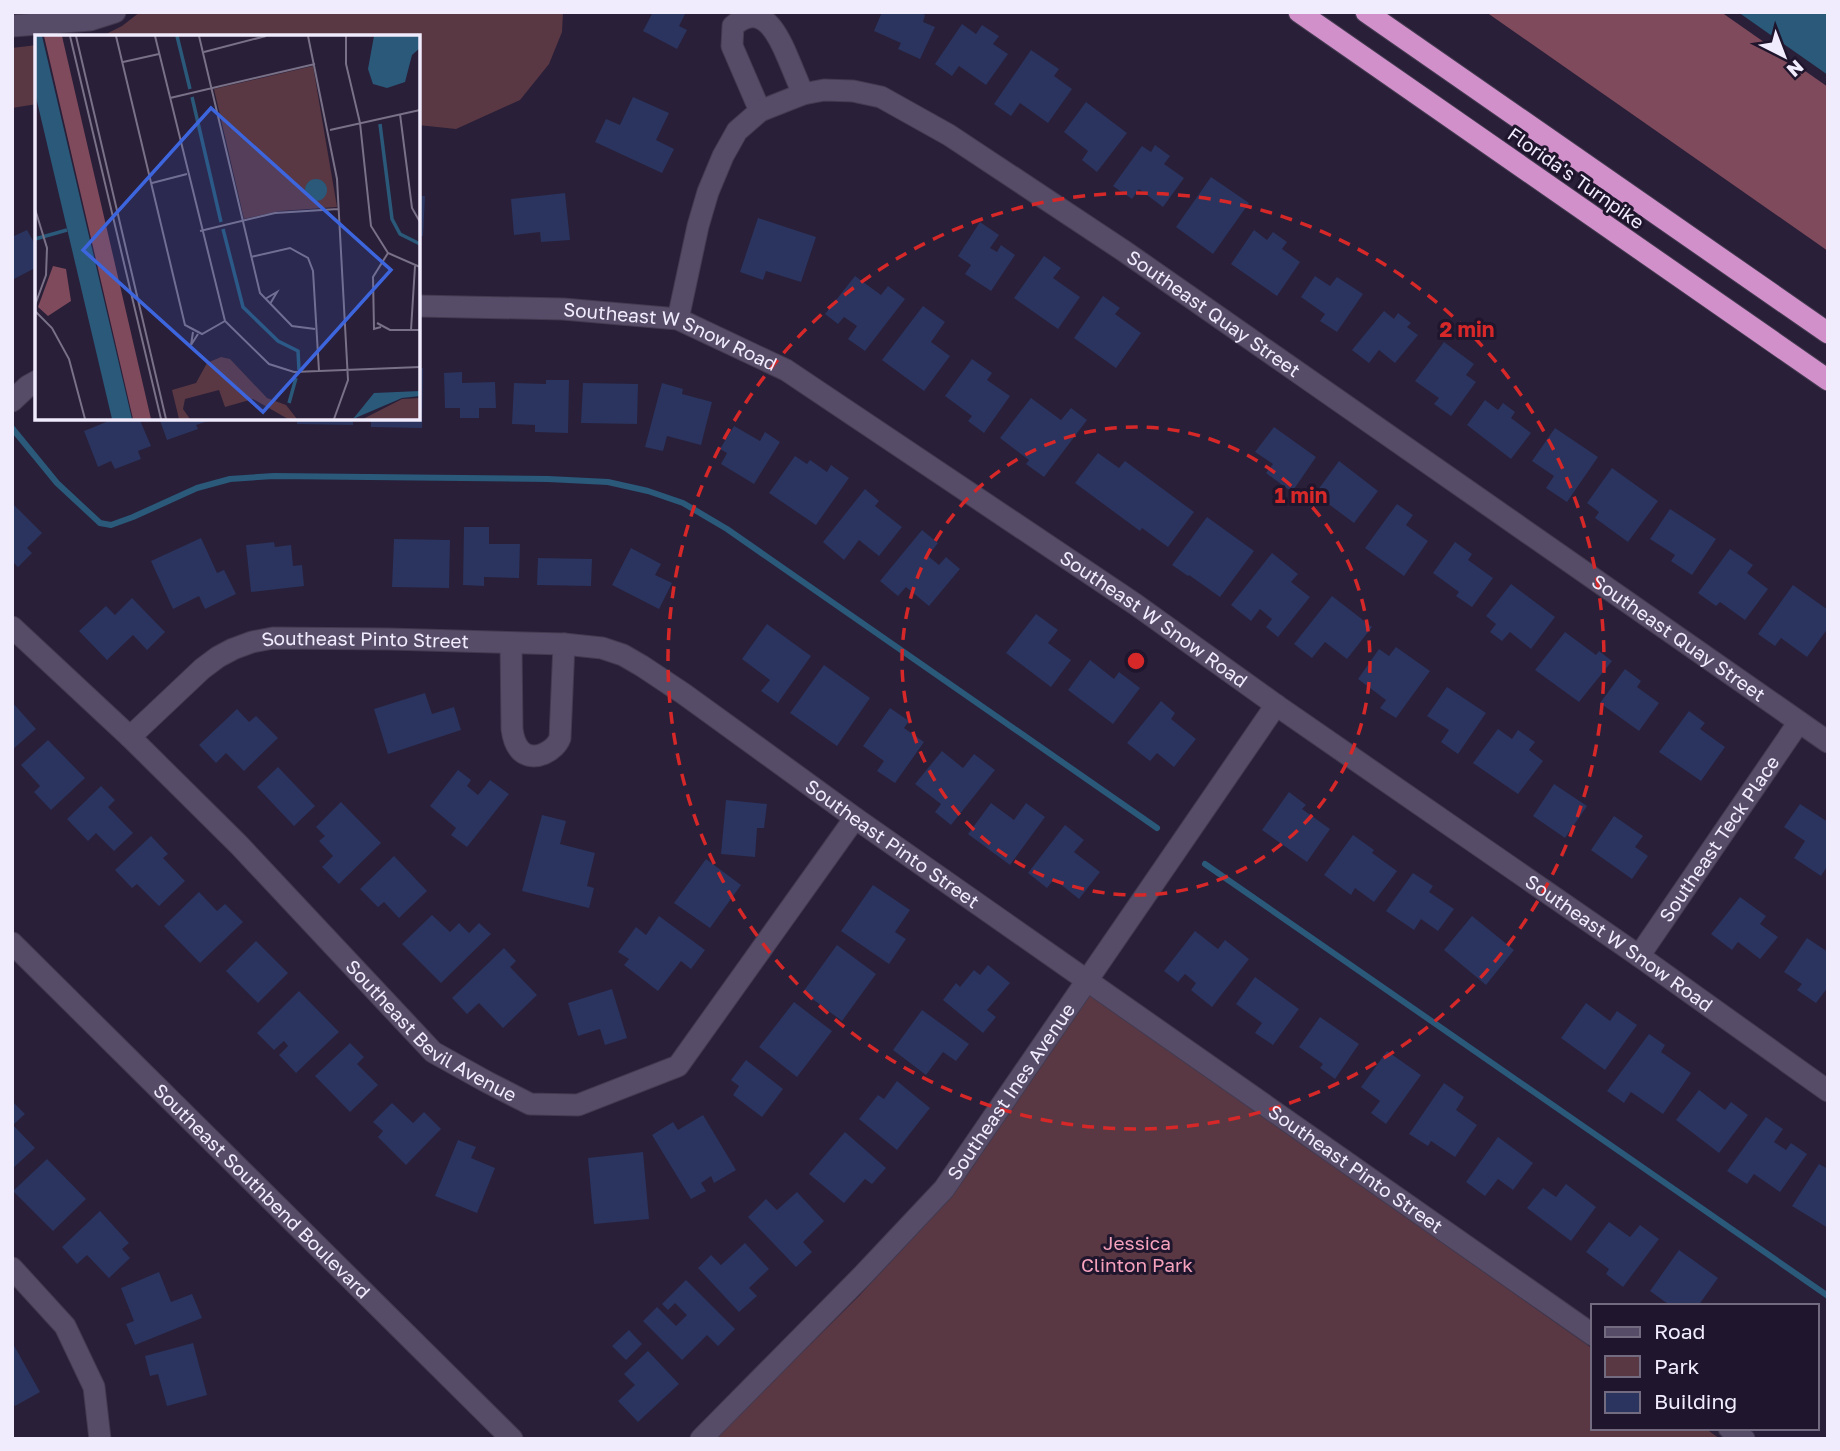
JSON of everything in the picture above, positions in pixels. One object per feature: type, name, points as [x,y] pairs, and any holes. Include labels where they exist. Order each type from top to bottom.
[{"type":"highway","name":"Florida's Turnpike","points":[[1299,12],[1828,380]]},
{"type":"highway","name":"Florida's Turnpike","points":[[1366,12],[1828,333]]},
{"type":"street","points":[[12,26],[90,20],[116,12]]},
{"type":"street","points":[[760,111],[732,46],[733,26],[747,15],[763,16],[772,25],[803,94]]},
{"type":"street","name":"Southeast Quay Street","points":[[678,319],[708,192],[737,131],[760,111],[803,94],[824,90],[853,91],[881,97],[948,135],[1136,259],[1828,742]]},
{"type":"street","name":"Southeast W Snow Road","points":[[420,306],[564,309],[678,319],[786,370],[1135,604],[1828,1091]]},
{"type":"street","points":[[12,401],[35,382]]},
{"type":"street","name":"Southeast Bevil Avenue","points":[[12,627],[130,737],[239,845],[433,1052],[530,1104],[578,1105],[678,1066],[855,818]]},
{"type":"street","name":"Southeast Pinto Street","points":[[130,737],[202,669],[233,649],[273,638],[564,644],[603,649],[623,655],[684,694],[855,818],[1591,1334]]},
{"type":"street","points":[[511,643],[513,738],[520,750],[531,755],[551,750],[560,738],[564,644]]},
{"type":"street","name":"Southeast Ines Avenue","points":[[701,1439],[944,1189],[1276,705]]},
{"type":"street","name":"Southeast Teck Place","points":[[1639,956],[1799,722]]},
{"type":"street","name":"Southeast Southbend Boulevard","points":[[12,943],[512,1439]]},
{"type":"street","points":[[12,1268],[65,1326],[94,1387],[100,1439]]},
{"type":"green space","points":[[140,12],[563,12],[562,32],[549,64],[520,100],[456,129],[420,125],[420,35],[104,35],[122,26]]},
{"type":"green space","points":[[35,45],[35,104],[12,108],[12,48]]},
{"type":"green space","name":"Jessica Clinton Park","points":[[1089,994],[1591,1348],[1591,1430],[1708,1430],[1720,1439],[715,1439],[859,1296],[926,1224],[970,1171]]},
{"type":"shaded area","points":[[1486,12],[1721,12],[1828,87],[1828,251]]},
{"type":"water","points":[[1738,12],[1828,12],[1828,75]]},
{"type":"building","points":[[653,12],[686,12],[679,26],[687,30],[677,49],[643,31]]},
{"type":"building","points":[[882,12],[919,12],[925,15],[923,22],[935,27],[920,59],[898,49],[901,43],[874,31]]},
{"type":"building","points":[[962,24],[976,34],[982,25],[999,36],[993,44],[1008,54],[986,85],[959,66],[952,76],[935,64]]},
{"type":"building","points":[[1031,50],[1059,69],[1054,76],[1072,89],[1048,123],[1020,103],[1011,116],[994,104]]},
{"type":"building","points":[[633,97],[669,113],[656,140],[674,149],[662,173],[595,142],[606,119],[620,125]]},
{"type":"building","points":[[1086,102],[1127,133],[1097,172],[1082,160],[1088,151],[1064,132]]},
{"type":"building","points":[[1155,145],[1170,156],[1164,164],[1184,178],[1163,207],[1139,189],[1132,199],[1113,186],[1142,146],[1151,152]]},
{"type":"building","points":[[1211,177],[1249,203],[1213,254],[1176,227]]},
{"type":"building","points":[[565,193],[570,240],[541,242],[540,232],[514,235],[511,199]]},
{"type":"building","points":[[420,196],[425,196],[423,236],[420,236]]},
{"type":"building","points":[[758,218],[816,237],[801,282],[766,271],[763,280],[740,272]]},
{"type":"building","points":[[980,222],[999,235],[990,248],[997,252],[1001,245],[1015,255],[991,291],[965,274],[971,265],[958,256]]},
{"type":"building","points":[[27,230],[35,244],[35,268],[12,280],[12,233],[14,236]]},
{"type":"building","points":[[1254,230],[1267,240],[1273,232],[1287,242],[1282,249],[1300,262],[1277,296],[1231,264]]},
{"type":"building","points":[[1044,256],[1061,268],[1053,278],[1080,297],[1058,329],[1014,298]]},
{"type":"building","points":[[855,276],[881,295],[888,286],[905,299],[865,351],[848,339],[857,326],[844,317],[838,324],[825,314]]},
{"type":"building","points":[[1315,276],[1330,286],[1337,277],[1363,294],[1337,332],[1320,321],[1325,314],[1301,297]]},
{"type":"building","points":[[1103,296],[1120,308],[1115,314],[1141,333],[1116,368],[1074,338]]},
{"type":"building","points":[[923,306],[945,322],[931,342],[950,356],[924,391],[882,360]]},
{"type":"building","points":[[1384,311],[1394,319],[1398,313],[1411,323],[1407,327],[1418,335],[1395,363],[1379,350],[1369,363],[1352,350]]},
{"type":"building","points":[[1444,342],[1474,364],[1466,375],[1476,382],[1451,416],[1434,404],[1439,398],[1415,381]]},
{"type":"building","points":[[972,359],[992,373],[987,380],[1010,396],[984,433],[968,421],[972,416],[945,396]]},
{"type":"building","points":[[420,368],[423,368],[422,428],[371,427],[371,420],[420,420]]},
{"type":"building","points":[[462,372],[462,383],[495,382],[496,408],[479,408],[479,418],[460,418],[460,408],[445,408],[444,373]]},
{"type":"building","points":[[546,380],[569,380],[568,433],[535,432],[535,425],[512,424],[514,383],[546,384]]},
{"type":"building","points":[[583,383],[638,384],[637,424],[581,423]]},
{"type":"building","points":[[662,383],[683,389],[682,394],[712,402],[701,445],[667,436],[663,451],[645,447]]},
{"type":"building","points":[[1031,398],[1061,420],[1071,408],[1087,420],[1044,477],[1026,464],[1029,460],[1000,438]]},
{"type":"building","points":[[1485,400],[1498,410],[1503,403],[1515,412],[1511,418],[1531,433],[1511,459],[1467,425]]},
{"type":"building","points":[[111,420],[140,420],[151,446],[138,451],[141,459],[115,469],[111,461],[98,467],[84,431]]},
{"type":"building","points":[[160,420],[211,420],[196,425],[198,429],[167,440]]},
{"type":"building","points":[[297,420],[353,420],[353,425],[297,424]]},
{"type":"building","points":[[734,426],[760,441],[765,432],[780,442],[754,484],[721,464],[727,453],[720,449]]},
{"type":"building","points":[[1274,427],[1316,457],[1292,492],[1266,473],[1273,464],[1255,452]]},
{"type":"building","points":[[1555,428],[1598,457],[1567,502],[1546,488],[1554,476],[1532,461]]},
{"type":"building","points":[[1098,453],[1119,468],[1125,461],[1194,512],[1168,547],[1142,528],[1140,531],[1075,483]]},
{"type":"building","points":[[795,456],[807,464],[810,460],[827,472],[831,465],[849,478],[816,525],[769,493]]},
{"type":"building","points":[[1339,461],[1378,491],[1354,523],[1315,494]]},
{"type":"building","points":[[1612,468],[1658,501],[1628,542],[1595,518],[1599,512],[1587,503]]},
{"type":"building","points":[[865,489],[879,501],[875,506],[902,527],[879,556],[859,540],[844,560],[823,542]]},
{"type":"building","points":[[12,503],[42,533],[27,548],[32,553],[18,567],[12,561]]},
{"type":"building","points":[[1397,504],[1413,515],[1406,525],[1428,541],[1404,576],[1365,548]]},
{"type":"building","points":[[1670,509],[1716,539],[1692,575],[1671,561],[1675,555],[1650,539]]},
{"type":"building","points":[[1207,517],[1254,551],[1220,597],[1172,565]]},
{"type":"building","points":[[464,527],[489,527],[489,544],[520,544],[519,578],[484,577],[484,586],[463,585]]},
{"type":"building","points":[[922,530],[938,543],[928,556],[939,565],[946,557],[960,569],[929,606],[906,587],[898,596],[880,581]]},
{"type":"building","points":[[201,538],[217,573],[224,570],[236,594],[205,609],[199,596],[173,609],[151,561]]},
{"type":"building","points":[[394,539],[450,540],[449,588],[392,587]]},
{"type":"building","points":[[274,542],[275,547],[291,545],[293,566],[302,565],[304,586],[251,592],[246,545]]},
{"type":"building","points":[[1455,542],[1472,554],[1468,560],[1493,578],[1472,607],[1456,596],[1459,592],[1433,573]]},
{"type":"building","points":[[631,548],[661,564],[655,575],[672,583],[659,609],[612,585]]},
{"type":"building","points":[[1730,549],[1753,565],[1747,573],[1768,589],[1745,620],[1720,602],[1716,606],[1698,593]]},
{"type":"building","points":[[1272,553],[1298,574],[1291,582],[1310,597],[1278,637],[1266,627],[1272,619],[1260,609],[1251,621],[1231,605]]},
{"type":"building","points":[[538,558],[592,559],[591,586],[537,585]]},
{"type":"building","points":[[1511,584],[1555,617],[1531,649],[1510,632],[1502,641],[1490,632],[1496,624],[1486,616]]},
{"type":"building","points":[[1793,585],[1828,610],[1828,628],[1807,657],[1781,638],[1775,646],[1758,634]]},
{"type":"building","points":[[1332,596],[1372,627],[1347,659],[1325,642],[1312,658],[1294,644]]},
{"type":"building","points":[[132,598],[165,632],[147,650],[133,635],[107,660],[79,631],[106,606],[115,615]]},
{"type":"building","points":[[1036,614],[1058,630],[1048,643],[1071,660],[1051,687],[1006,653]]},
{"type":"building","points":[[767,624],[811,656],[778,703],[761,691],[770,680],[742,659]]},
{"type":"building","points":[[1565,632],[1596,655],[1599,651],[1612,661],[1579,702],[1535,670]]},
{"type":"building","points":[[1396,647],[1430,671],[1396,718],[1380,708],[1386,700],[1358,679],[1379,649],[1389,656]]},
{"type":"building","points":[[1090,660],[1114,679],[1119,672],[1140,688],[1113,724],[1068,690]]},
{"type":"building","points":[[824,665],[870,698],[837,746],[790,713]]},
{"type":"building","points":[[1625,669],[1641,681],[1637,687],[1659,703],[1639,731],[1600,703]]},
{"type":"building","points":[[1447,687],[1486,713],[1458,754],[1441,742],[1449,730],[1427,716]]},
{"type":"building","points":[[425,693],[432,714],[454,707],[461,730],[388,754],[374,709]]},
{"type":"building","points":[[1161,701],[1175,713],[1171,719],[1196,739],[1174,767],[1157,753],[1150,761],[1127,743]]},
{"type":"building","points":[[12,702],[36,729],[12,750]]},
{"type":"building","points":[[890,708],[909,721],[904,728],[924,742],[895,783],[877,771],[884,761],[863,746]]},
{"type":"building","points":[[237,709],[249,722],[256,716],[278,738],[244,771],[226,753],[216,763],[199,745]]},
{"type":"building","points":[[1689,711],[1705,723],[1700,729],[1725,747],[1701,781],[1659,752]]},
{"type":"building","points":[[1498,729],[1512,739],[1518,730],[1535,742],[1529,750],[1543,761],[1518,794],[1473,763]]},
{"type":"building","points":[[48,740],[85,778],[51,810],[34,792],[40,786],[21,765]]},
{"type":"building","points":[[942,751],[963,768],[974,754],[995,770],[951,825],[935,812],[941,804],[915,784]]},
{"type":"building","points":[[278,767],[315,806],[294,826],[257,787]]},
{"type":"building","points":[[458,770],[471,780],[467,786],[478,795],[490,780],[509,794],[467,847],[451,835],[456,828],[430,806]]},
{"type":"building","points":[[1554,784],[1587,806],[1565,838],[1533,816]]},
{"type":"building","points":[[101,786],[115,800],[108,807],[133,833],[114,851],[96,833],[88,841],[67,819]]},
{"type":"building","points":[[1289,792],[1306,805],[1302,809],[1330,829],[1307,862],[1262,830]]},
{"type":"building","points":[[726,800],[767,804],[764,828],[757,828],[755,857],[721,854]]},
{"type":"building","points":[[341,802],[381,843],[339,884],[322,867],[333,856],[319,841],[325,836],[316,827]]},
{"type":"building","points":[[991,803],[1014,820],[1026,803],[1045,817],[1010,865],[968,834]]},
{"type":"building","points":[[1800,804],[1828,822],[1828,865],[1821,876],[1794,858],[1805,841],[1784,827]]},
{"type":"building","points":[[542,815],[566,821],[560,844],[595,853],[587,886],[594,888],[589,908],[522,891]]},
{"type":"building","points":[[1614,816],[1643,836],[1635,847],[1648,856],[1632,879],[1591,850]]},
{"type":"building","points":[[1065,825],[1084,840],[1074,852],[1100,872],[1079,899],[1054,879],[1047,888],[1028,873]]},
{"type":"building","points":[[1353,835],[1397,871],[1374,902],[1355,888],[1351,895],[1324,875]]},
{"type":"building","points":[[151,836],[168,854],[163,858],[185,881],[159,906],[137,884],[132,888],[115,870]]},
{"type":"building","points":[[394,856],[427,891],[399,918],[384,902],[378,907],[360,889]]},
{"type":"building","points":[[706,859],[741,885],[710,928],[674,903]]},
{"type":"building","points":[[1413,873],[1433,886],[1429,892],[1454,909],[1438,931],[1421,919],[1414,930],[1386,911]]},
{"type":"building","points":[[873,885],[910,910],[895,932],[906,939],[889,964],[841,931]]},
{"type":"building","points":[[199,892],[217,911],[225,904],[243,922],[200,963],[164,926]]},
{"type":"building","points":[[1740,897],[1766,916],[1760,924],[1778,937],[1760,959],[1738,942],[1732,950],[1711,934]]},
{"type":"building","points":[[432,915],[450,932],[459,923],[469,933],[479,923],[491,934],[441,983],[402,944]]},
{"type":"building","points":[[659,916],[705,950],[691,969],[681,961],[658,991],[624,965],[629,959],[618,952],[636,927],[646,935]]},
{"type":"building","points":[[1472,916],[1514,950],[1486,985],[1444,950]]},
{"type":"building","points":[[1195,931],[1218,949],[1225,940],[1249,959],[1212,1007],[1191,990],[1196,983],[1185,974],[1178,982],[1164,971]]},
{"type":"building","points":[[1807,938],[1828,952],[1828,987],[1816,1003],[1797,990],[1802,984],[1784,972]]},
{"type":"building","points":[[256,941],[288,973],[258,1003],[226,971]]},
{"type":"building","points":[[837,945],[876,974],[842,1021],[803,992]]},
{"type":"building","points":[[504,948],[516,961],[510,967],[537,995],[503,1028],[479,1003],[467,1014],[452,998]]},
{"type":"building","points":[[988,965],[1010,983],[987,1010],[996,1017],[983,1033],[943,1000],[956,983],[960,987],[974,970],[980,975]]},
{"type":"building","points":[[1255,977],[1299,1009],[1273,1045],[1255,1033],[1262,1023],[1236,1004]]},
{"type":"building","points":[[612,989],[627,1038],[605,1045],[600,1029],[578,1036],[568,1003]]},
{"type":"building","points":[[299,991],[339,1032],[296,1073],[279,1055],[288,1046],[284,1041],[274,1050],[257,1033]]},
{"type":"building","points":[[794,1002],[832,1031],[797,1077],[759,1047]]},
{"type":"building","points":[[1586,1003],[1610,1021],[1617,1011],[1637,1025],[1605,1070],[1561,1038]]},
{"type":"building","points":[[922,1010],[969,1044],[956,1061],[943,1052],[926,1075],[893,1050]]},
{"type":"building","points":[[1320,1017],[1359,1044],[1335,1079],[1320,1068],[1323,1064],[1299,1047]]},
{"type":"building","points":[[1649,1034],[1665,1045],[1661,1052],[1691,1073],[1663,1114],[1631,1092],[1624,1103],[1607,1091]]},
{"type":"building","points":[[350,1043],[364,1057],[357,1064],[378,1085],[350,1112],[315,1076]]},
{"type":"building","points":[[1387,1051],[1421,1075],[1386,1124],[1371,1113],[1380,1101],[1361,1087]]},
{"type":"building","points":[[746,1060],[783,1089],[762,1117],[733,1095],[739,1086],[731,1080]]},
{"type":"building","points":[[897,1081],[930,1108],[897,1150],[859,1119],[878,1095],[884,1099]]},
{"type":"building","points":[[1444,1083],[1464,1097],[1456,1110],[1477,1125],[1455,1157],[1431,1141],[1428,1146],[1409,1134]]},
{"type":"building","points":[[1699,1090],[1725,1110],[1731,1102],[1748,1115],[1719,1153],[1676,1120]]},
{"type":"building","points":[[12,1101],[25,1114],[13,1125],[35,1148],[12,1169]]},
{"type":"building","points":[[392,1103],[413,1123],[424,1112],[441,1129],[406,1165],[378,1137],[383,1131],[373,1122]]},
{"type":"building","points":[[703,1115],[736,1170],[714,1183],[711,1176],[701,1183],[706,1191],[691,1199],[652,1135],[673,1122],[678,1130]]},
{"type":"building","points":[[1766,1117],[1783,1129],[1774,1142],[1786,1150],[1791,1143],[1807,1154],[1780,1192],[1754,1174],[1747,1184],[1727,1171]]},
{"type":"building","points":[[845,1132],[886,1168],[872,1184],[865,1179],[844,1203],[809,1174]]},
{"type":"building","points":[[1498,1137],[1533,1163],[1513,1190],[1498,1179],[1485,1196],[1466,1182]]},
{"type":"building","points":[[458,1140],[476,1147],[471,1158],[495,1168],[477,1213],[435,1196]]},
{"type":"building","points":[[643,1152],[649,1219],[594,1224],[588,1158]]},
{"type":"building","points":[[47,1159],[86,1199],[53,1231],[13,1191]]},
{"type":"building","points":[[1819,1164],[1828,1169],[1828,1228],[1792,1206]]},
{"type":"building","points":[[1566,1184],[1596,1207],[1571,1241],[1527,1208],[1543,1188],[1556,1197]]},
{"type":"building","points":[[797,1192],[824,1221],[803,1242],[812,1252],[796,1267],[748,1217],[766,1199],[777,1210]]},
{"type":"building","points":[[100,1211],[129,1243],[122,1249],[130,1258],[109,1278],[87,1255],[77,1264],[62,1247]]},
{"type":"building","points":[[1609,1222],[1630,1237],[1640,1225],[1659,1239],[1623,1287],[1606,1274],[1609,1269],[1586,1252]]},
{"type":"building","points":[[745,1243],[769,1269],[749,1288],[757,1296],[739,1312],[698,1268],[711,1255],[721,1265]]},
{"type":"building","points":[[1679,1250],[1718,1278],[1699,1304],[1668,1304],[1650,1291]]},
{"type":"building","points":[[159,1272],[171,1302],[192,1294],[202,1318],[135,1345],[126,1324],[134,1321],[121,1288]]},
{"type":"building","points":[[686,1280],[735,1329],[718,1346],[707,1335],[682,1360],[643,1321],[657,1307],[676,1326],[687,1315],[675,1303],[668,1310],[662,1304]]},
{"type":"building","points":[[629,1330],[642,1344],[626,1360],[612,1346]]},
{"type":"building","points":[[12,1342],[40,1392],[15,1406],[12,1402]]},
{"type":"building","points":[[193,1343],[207,1395],[167,1406],[158,1374],[150,1376],[145,1356]]},
{"type":"building","points":[[648,1351],[679,1384],[638,1422],[618,1401],[635,1385],[624,1374]]},
{"type":"waterway","points":[[12,428],[57,483],[100,523],[111,525],[197,488],[230,479],[274,476],[608,482],[648,491],[683,503],[727,529],[1157,828]]},
{"type":"waterway","points":[[1205,864],[1828,1296]]}]
